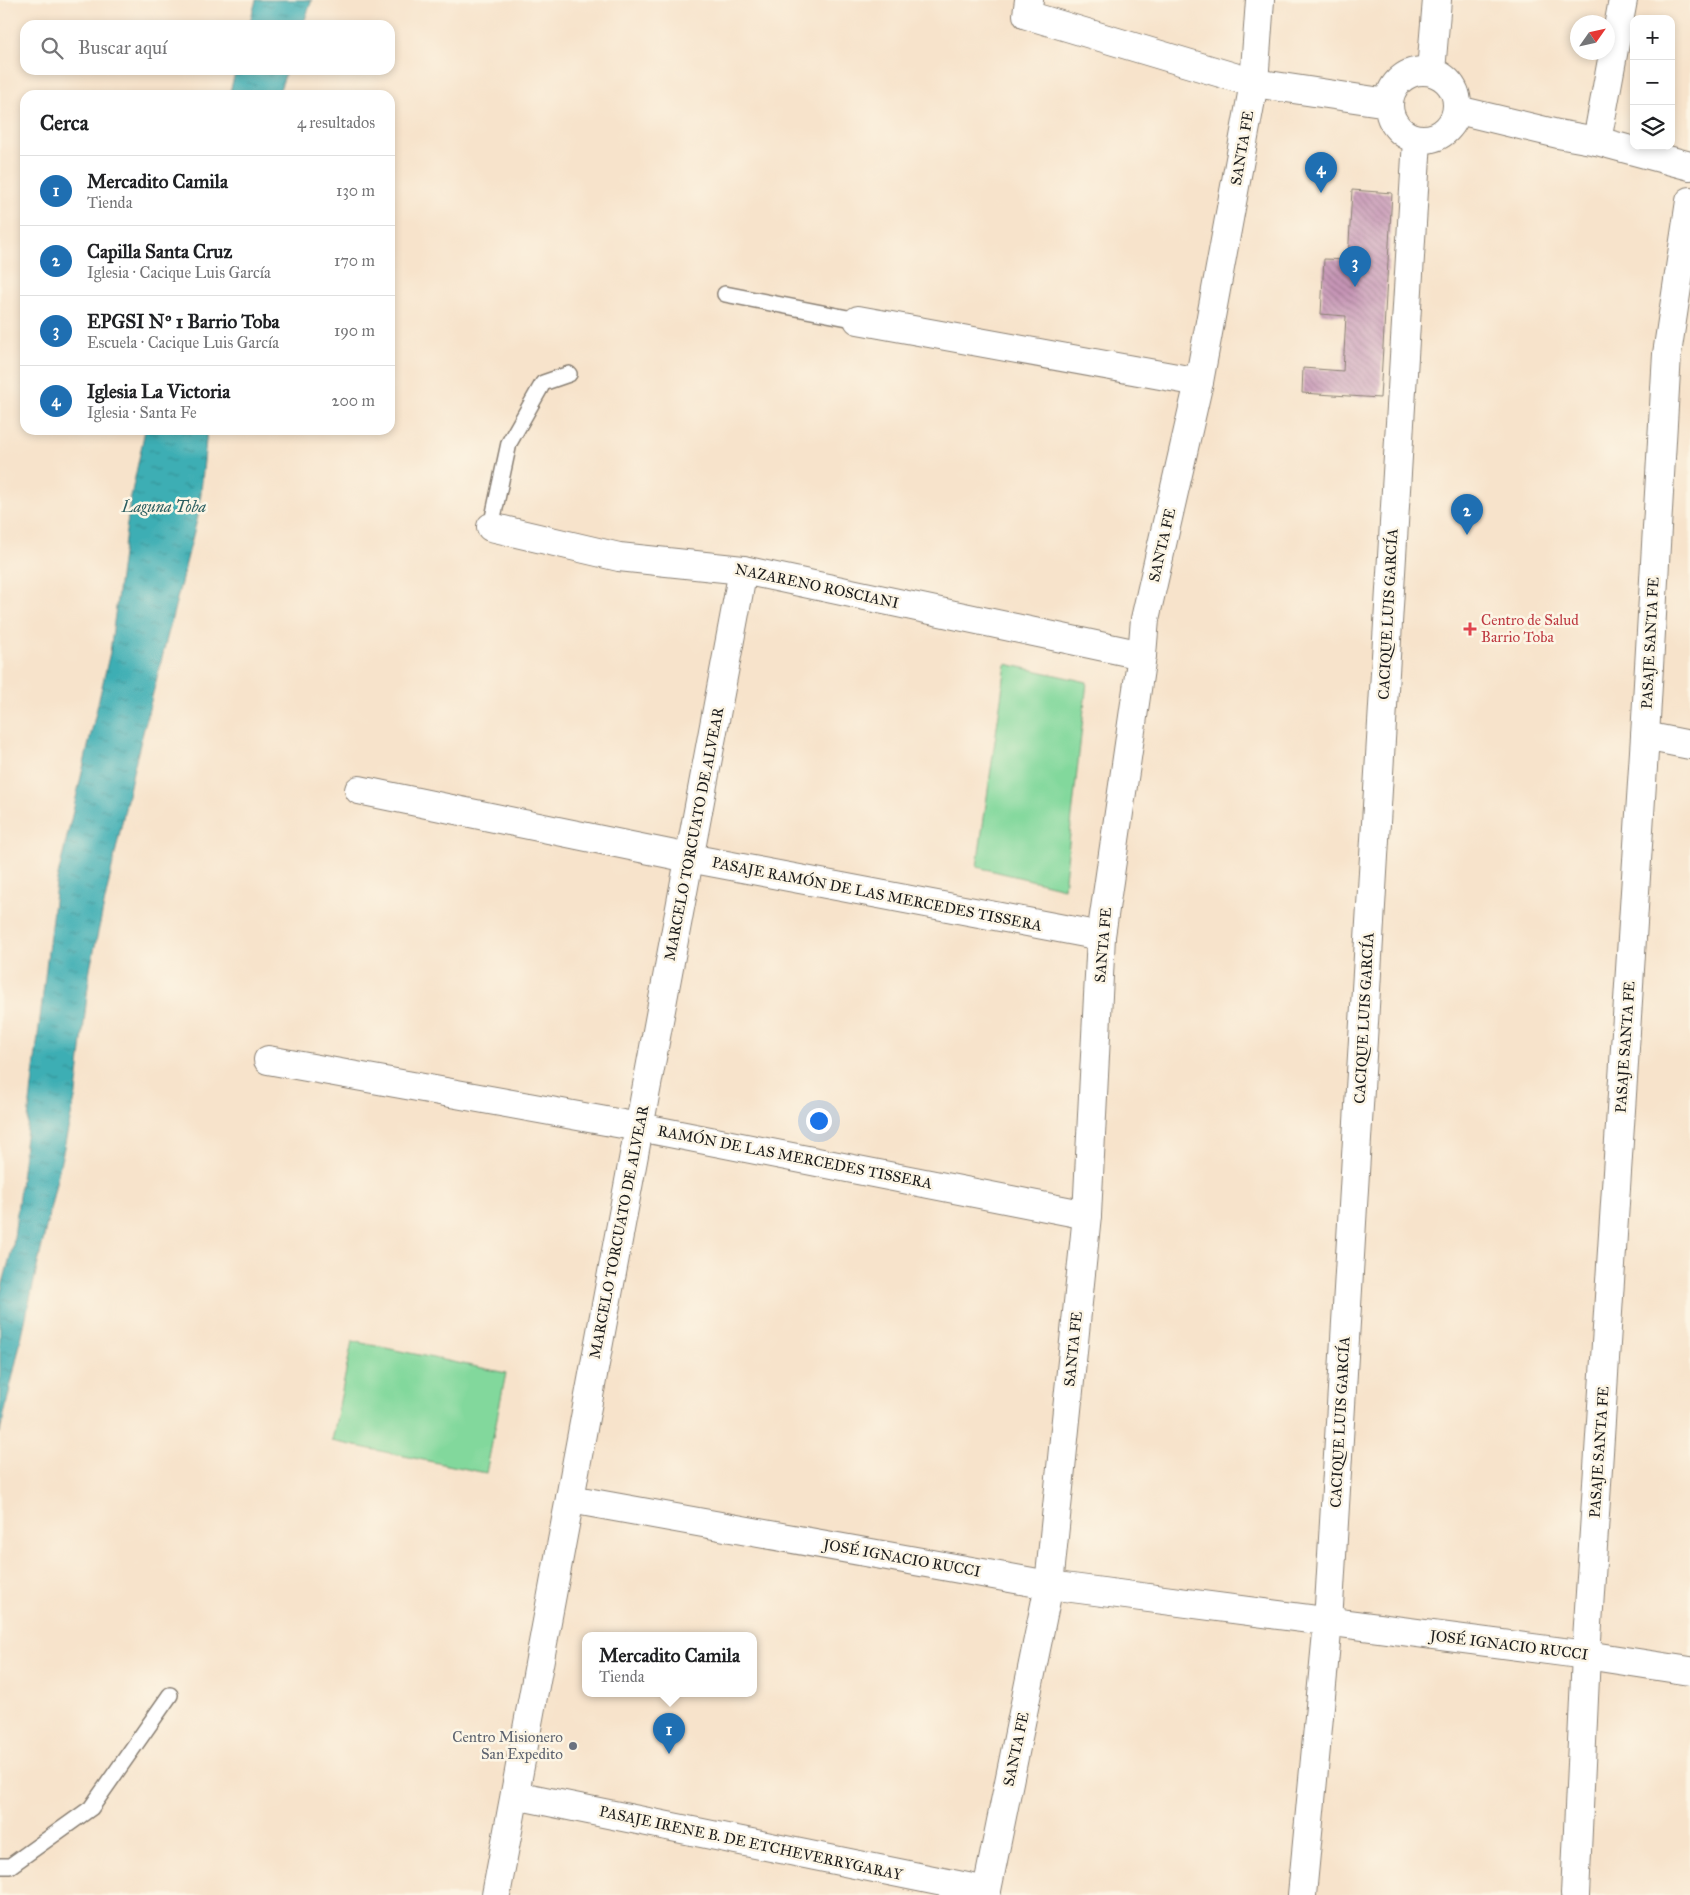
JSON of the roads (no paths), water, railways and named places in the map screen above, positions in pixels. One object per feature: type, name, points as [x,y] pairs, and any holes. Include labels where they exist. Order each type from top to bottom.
[{"type":"street","points":[[1030,0],[1027,15],[1254,83],[1388,102]]},
{"type":"street","name":"SANTA FE","points":[[986,1893],[1049,1585],[1087,1215],[1102,936],[1142,655],[1145,618],[1199,382],[1254,83],[1260,0]]},
{"type":"street","points":[[1431,71],[1437,0]]},
{"type":"street","points":[[1597,141],[1623,0]]},
{"type":"street","points":[[1431,71],[1446,78],[1456,93],[1458,110],[1451,127],[1436,138],[1416,140],[1395,127],[1388,102],[1395,84],[1411,72],[1431,71]]},
{"type":"street","points":[[1458,110],[1558,134],[1597,141],[1690,166]]},
{"type":"street","name":"CACIQUE LUIS GARCÍA","points":[[1302,1895],[1328,1622],[1416,140]]},
{"type":"street","name":"PASAJE SANTA FE","points":[[1575,1895],[1586,1655],[1645,736],[1667,354],[1690,201]]},
{"type":"street","points":[[858,320],[1199,382]]},
{"type":"street","name":"NAZARENO ROSCIANI","points":[[491,527],[619,557],[743,570],[1142,655]]},
{"type":"street","name":"MARCELO TORCUATO DE ALVEAR","points":[[496,1895],[743,570]]},
{"type":"street","points":[[1645,736],[1690,745]]},
{"type":"street","name":"PASAJE RAMÓN DE LAS MERCEDES TISSERA","points":[[359,790],[689,858],[1102,936]]},
{"type":"street","name":"RAMÓN DE LAS MERCEDES TISSERA","points":[[268,1060],[639,1127],[1087,1215]]},
{"type":"street","name":"JOSÉ IGNACIO RUCCI","points":[[570,1499],[1049,1585],[1586,1655],[1690,1671]]},
{"type":"street","name":"PASAJE IRENE B. DE ETCHEVERRYGARAY","points":[[515,1795],[986,1893]]},
{"type":"lane","points":[[725,294],[858,320]]},
{"type":"lane","points":[[491,527],[509,443],[544,383],[569,374]]},
{"type":"lane","points":[[0,1866],[10,1866],[91,1808],[170,1695]]},
{"type":"water","points":[[256,0],[312,0],[305,20],[250,20]]},
{"type":"water","points":[[235,75],[285,75],[280,90],[230,90]]},
{"type":"water","name":"Laguna Toba","points":[[144,435],[207,435],[199,512],[133,772],[90,969],[76,1094],[0,1433],[0,1294],[13,1246],[56,884],[110,652],[130,501]]},
{"type":"place","name":"Iglesia La Victoria","points":[[1321,193]]},
{"type":"place","name":"EPGSI Nº 1 Barrio Toba","points":[[1355,287]]},
{"type":"place","name":"Capilla Santa Cruz","points":[[1467,535]]},
{"type":"place","name":"Centro de Salud Barrio Toba","points":[[1470,629]]},
{"type":"place","name":"Centro Misionero San Expedito","points":[[573,1746]]},
{"type":"place","name":"Mercadito Camila","points":[[669,1754]]}]
